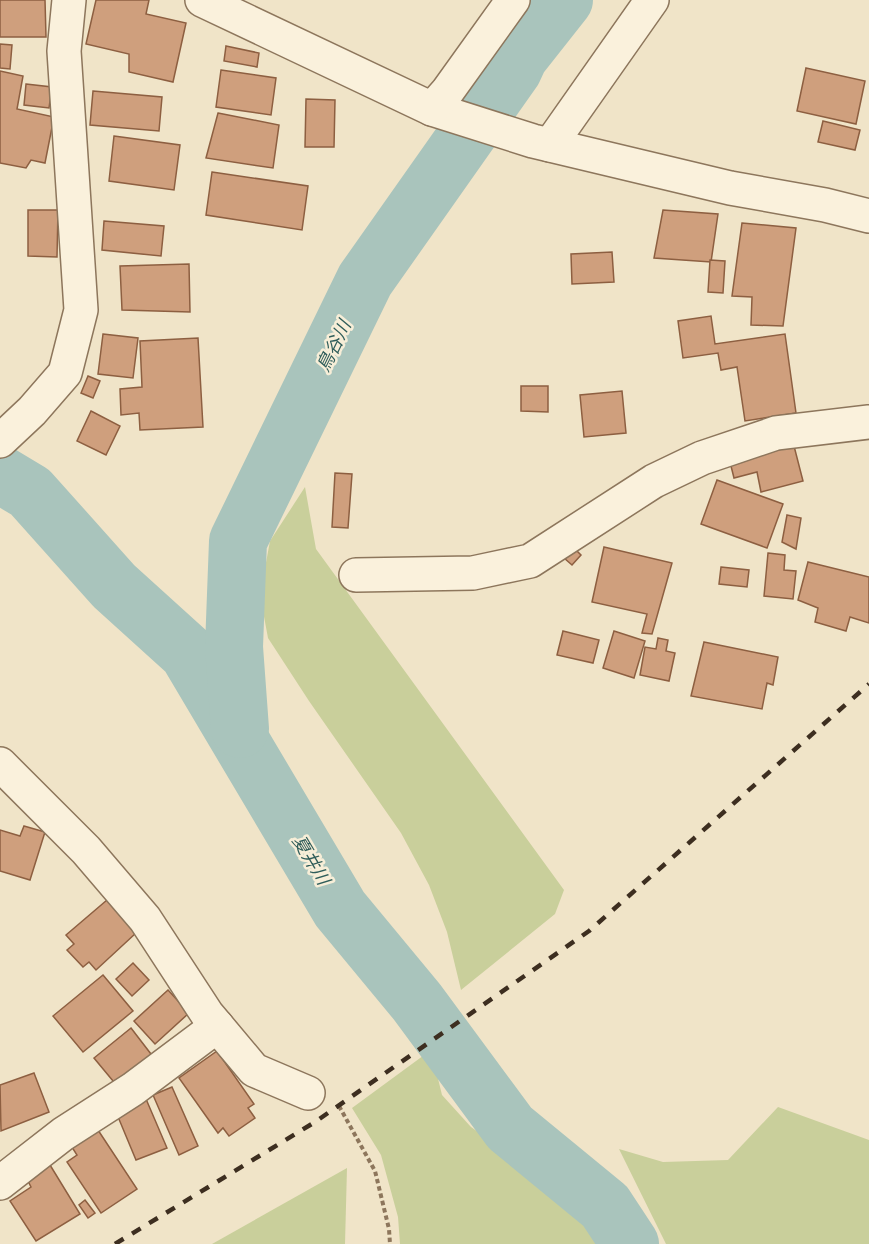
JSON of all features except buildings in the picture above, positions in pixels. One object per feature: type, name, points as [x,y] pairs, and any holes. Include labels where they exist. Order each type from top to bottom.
[{"type":"street","points":[[0,441],[32,411],[65,373],[81,310],[64,51],[69,0]]},
{"type":"street","points":[[202,0],[443,113],[542,143],[730,188],[825,205],[869,216]]},
{"type":"street","points":[[443,113],[447,92],[513,0]]},
{"type":"street","points":[[542,143],[652,0]]},
{"type":"street","points":[[356,575],[473,573],[530,561],[654,481],[702,458],[776,433],[869,422]]},
{"type":"street","points":[[0,764],[86,850],[145,919],[207,1014],[254,1070],[308,1094]]},
{"type":"street","points":[[0,1183],[63,1134],[133,1089],[217,1026]]},
{"type":"path","points":[[339,1106],[375,1172],[389,1229],[390,1244]]},
{"type":"green space","points":[[305,487],[316,549],[564,890],[555,914],[461,990],[447,932],[429,885],[401,833],[268,638],[260,595],[270,541]]},
{"type":"green space","points":[[431,1050],[442,1095],[471,1127],[579,1203],[613,1244],[400,1244],[398,1217],[381,1155],[352,1108]]},
{"type":"green space","points":[[778,1107],[869,1140],[869,1244],[666,1244],[619,1149],[663,1162],[728,1160]]},
{"type":"green space","points":[[347,1168],[345,1244],[212,1244]]},
{"type":"waterway","name":"鳥谷川","points":[[240,729],[234,647],[238,541],[365,280],[513,70],[519,57],[564,0]]},
{"type":"waterway","name":"夏井川","points":[[0,474],[30,492],[114,586],[188,653],[340,909],[417,1002],[510,1128],[605,1206],[630,1244]]},
{"type":"railway","points":[[115,1244],[315,1122],[589,931],[869,684]]}]
